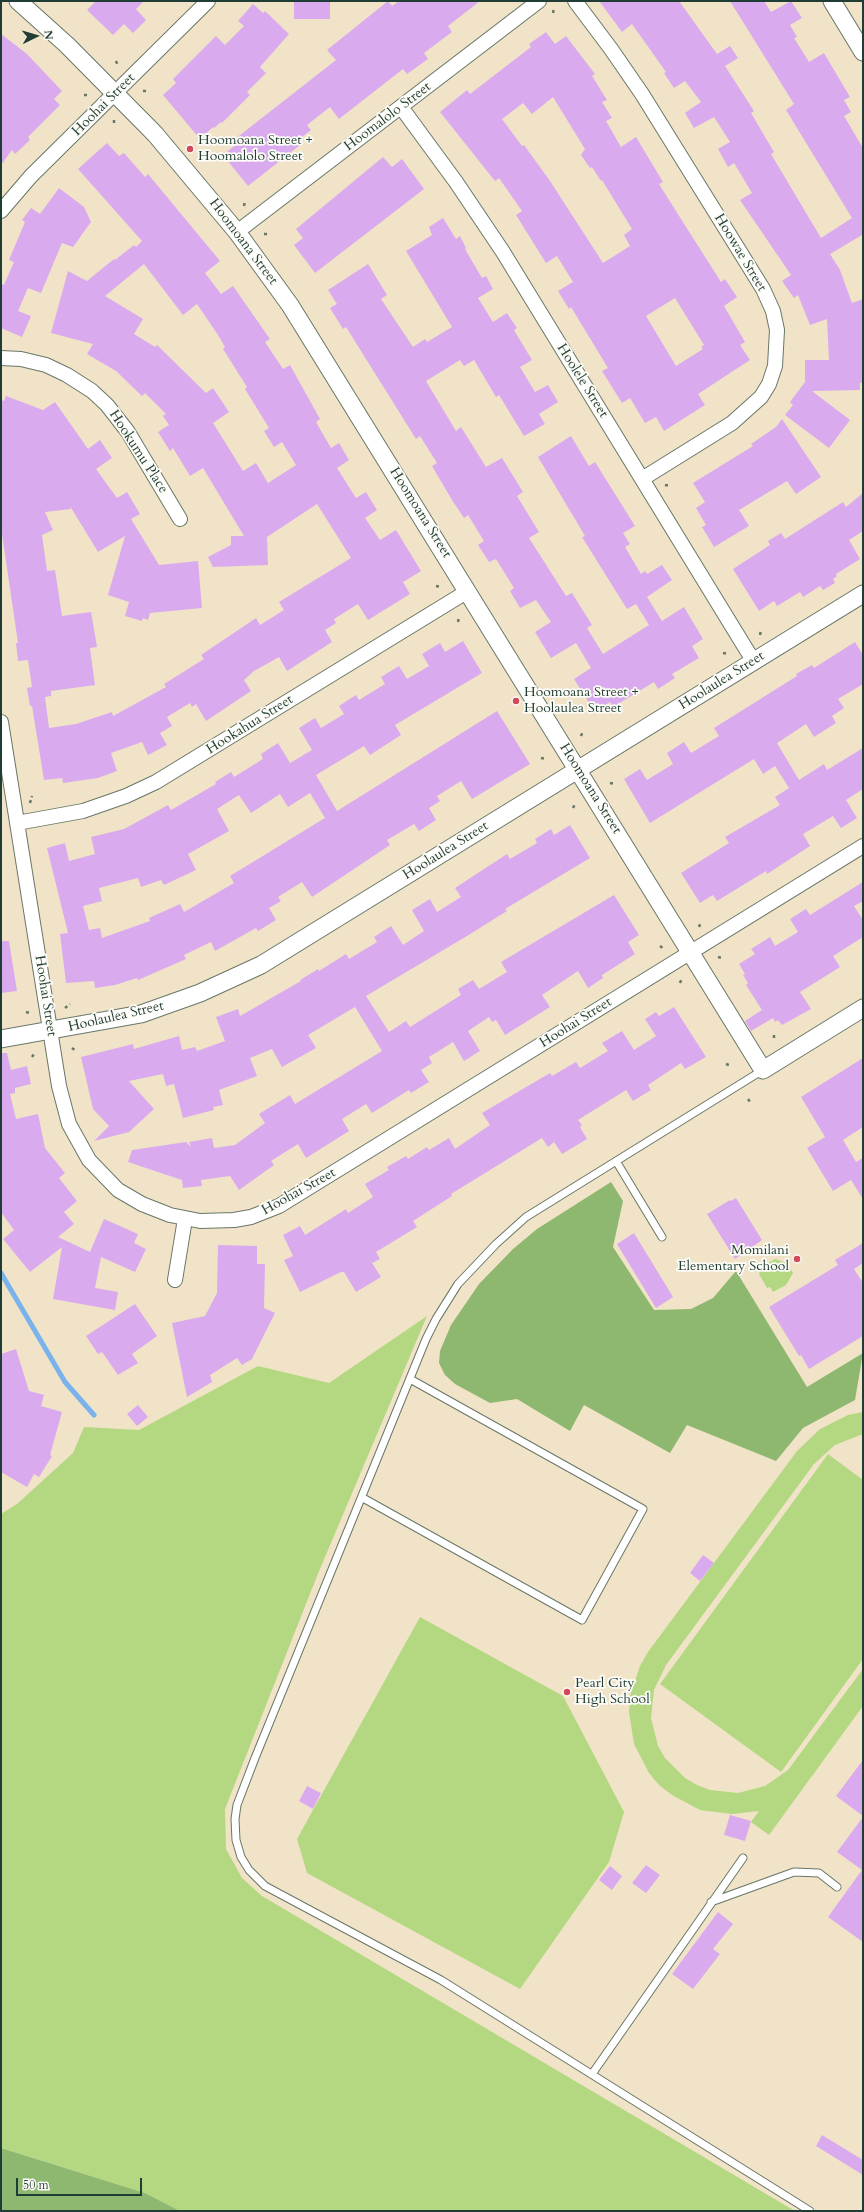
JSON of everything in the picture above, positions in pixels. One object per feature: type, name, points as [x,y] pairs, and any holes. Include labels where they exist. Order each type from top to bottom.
[{"type":"street","name":"Hoomoana Street","points":[[18,1],[116,93],[198,183],[237,232],[290,305],[763,1070]]},
{"type":"street","name":"Hoohai Street","points":[[1,211],[31,176],[208,1]]},
{"type":"street","name":"Hoomalolo Street","points":[[237,232],[539,1]]},
{"type":"street","name":"Hoowae Street","points":[[575,1],[611,48],[642,94],[763,289],[773,311],[777,330],[775,366],[769,384],[761,397],[732,423],[642,479]]},
{"type":"street","points":[[832,1],[863,52]]},
{"type":"street","name":"Hoolele Street","points":[[401,107],[456,182],[503,252],[754,662]]},
{"type":"street","name":"Hookumu Place","points":[[1,358],[21,359],[46,365],[67,375],[92,392],[107,405],[128,432],[180,519]]},
{"type":"street","name":"Hookahua Street","points":[[17,823],[83,811],[126,796],[156,782],[468,591]]},
{"type":"street","name":"Hoolaulea Street","points":[[1,1039],[141,1014],[232,980],[276,956],[863,594]]},
{"type":"street","name":"Hoohai Street","points":[[1,722],[63,1107],[76,1139],[89,1160],[118,1190],[136,1201],[170,1215],[185,1219],[214,1222],[234,1220],[251,1217],[279,1206],[863,846]]},
{"type":"street","points":[[763,1070],[863,1008]]},
{"type":"street","points":[[175,1280],[185,1219]]},
{"type":"lane","points":[[763,1070],[526,1217],[470,1270],[454,1289],[436,1319],[410,1379],[237,1805],[234,1819],[236,1840],[241,1857],[249,1870],[265,1886],[441,1980],[810,2211]]},
{"type":"lane","points":[[616,1161],[662,1237]]},
{"type":"lane","points":[[362,1498],[582,1620],[643,1509],[410,1379]]},
{"type":"lane","points":[[592,2074],[743,1858]]},
{"type":"lane","points":[[711,1902],[794,1872],[819,1873],[837,1887]]},
{"type":"path","points":[[553,13],[554,8]]},
{"type":"path","points":[[116,61],[118,66]]},
{"type":"path","points":[[143,91],[147,92]]},
{"type":"path","points":[[84,95],[88,94]]},
{"type":"path","points":[[114,120],[114,125]]},
{"type":"path","points":[[244,201],[244,206]]},
{"type":"path","points":[[264,234],[269,234]]},
{"type":"path","points":[[665,485],[670,486]]},
{"type":"path","points":[[436,586],[440,587]]},
{"type":"path","points":[[458,622],[459,617]]},
{"type":"path","points":[[760,635],[761,630]]},
{"type":"path","points":[[723,653],[729,654]]},
{"type":"path","points":[[581,736],[583,731]]},
{"type":"path","points":[[541,758],[546,758]]},
{"type":"path","points":[[610,783],[615,784]]},
{"type":"path","points":[[30,803],[32,796]]},
{"type":"path","points":[[573,808],[574,804]]},
{"type":"path","points":[[699,927],[701,922]]},
{"type":"path","points":[[660,946],[664,949]]},
{"type":"path","points":[[718,957],[722,958]]},
{"type":"path","points":[[680,983],[682,978]]},
{"type":"path","points":[[65,1008],[70,1004]]},
{"type":"path","points":[[26,1012],[30,1013]]},
{"type":"path","points":[[72,1048],[76,1051]]},
{"type":"path","points":[[748,1099],[751,1103]]},
{"type":"green space","points":[[611,1182],[623,1201],[613,1247],[654,1310],[691,1309],[713,1298],[736,1271],[807,1387],[863,1353],[855,1400],[803,1428],[776,1461],[687,1425],[670,1453],[584,1405],[570,1431],[517,1399],[490,1403],[455,1384],[445,1375],[439,1363],[440,1351],[451,1325],[479,1284],[513,1249],[537,1229]]},
{"type":"green space","points":[[775,1259],[787,1263],[793,1273],[786,1285],[773,1292],[770,1287],[767,1288],[759,1274],[762,1267]]},
{"type":"green space","points":[[427,1316],[317,1576],[225,1809],[226,1849],[242,1878],[262,1896],[795,2211],[180,2211],[145,2193],[1,2148],[1,1514],[17,1504],[73,1453],[84,1427],[139,1430],[258,1366],[329,1383]]},
{"type":"green space","points":[[863,1412],[863,1434],[835,1445],[814,1464],[666,1665],[654,1690],[651,1718],[658,1746],[665,1758],[685,1778],[697,1785],[710,1790],[738,1793],[765,1786],[788,1770],[863,1669],[863,1706],[769,1835],[751,1822],[759,1811],[732,1814],[700,1810],[672,1795],[659,1785],[649,1773],[634,1744],[629,1712],[630,1696],[640,1666],[648,1652],[797,1451],[820,1429],[848,1415]]},
{"type":"green space","points":[[828,1454],[863,1480],[863,1659],[781,1772],[660,1684]]},
{"type":"green space","points":[[420,1617],[563,1696],[624,1812],[609,1862],[520,1989],[307,1873],[297,1839]]},
{"type":"green space","points":[[1,2148],[145,2193],[180,2211],[1,2211]]},
{"type":"building","points":[[96,1],[144,1],[136,9],[146,20],[133,33],[124,24],[113,35],[87,10]]},
{"type":"building","points":[[294,1],[330,1],[330,19],[294,19]]},
{"type":"building","points":[[388,1],[392,6],[399,1],[480,1],[448,26],[452,32],[424,53],[428,59],[407,74],[403,69],[339,119],[330,107],[307,125],[311,130],[297,141],[300,145],[248,186],[223,155],[238,143],[235,139],[336,60],[327,50]]},
{"type":"building","points":[[599,1],[679,1],[717,54],[730,46],[738,58],[725,66],[754,111],[751,113],[774,152],[771,154],[821,238],[852,218],[786,110],[794,104],[730,1],[764,1],[771,12],[791,1],[802,18],[790,25],[797,37],[794,38],[809,62],[824,53],[850,97],[844,100],[851,112],[844,116],[863,148],[863,236],[862,235],[830,254],[840,270],[852,303],[863,299],[863,382],[860,383],[860,390],[812,391],[850,420],[829,448],[785,415],[793,405],[790,402],[805,382],[805,360],[829,360],[827,319],[810,325],[798,295],[794,298],[782,281],[791,275],[740,200],[752,193],[734,163],[728,167],[718,149],[730,142],[714,117],[694,128],[685,113],[701,102],[685,81],[674,88],[664,73],[666,72],[632,24],[622,32]]},
{"type":"building","points":[[253,4],[263,13],[265,11],[289,34],[260,67],[266,73],[247,92],[250,95],[222,123],[221,122],[214,128],[213,127],[200,139],[163,95],[176,83],[173,79],[216,36],[225,45],[244,26],[238,21]]},
{"type":"building","points":[[546,32],[555,44],[566,36],[595,74],[592,76],[607,100],[602,102],[612,118],[606,121],[621,147],[636,137],[663,182],[659,184],[681,219],[721,282],[725,279],[737,297],[724,306],[745,342],[740,345],[750,360],[698,394],[705,405],[664,431],[656,417],[645,423],[630,398],[622,403],[602,371],[608,368],[571,307],[569,309],[558,291],[573,282],[557,256],[546,263],[516,215],[522,211],[499,178],[495,181],[440,112],[467,90],[470,94],[531,47],[529,44]],"holes":[[[553,97],[585,149],[581,155],[590,168],[592,167],[601,181],[602,180],[632,229],[624,235],[630,246],[603,263],[550,181],[524,145],[522,146],[502,119],[523,103],[532,114]],[[675,298],[704,345],[701,347],[703,349],[676,366],[646,316]]]},
{"type":"building","points":[[1,34],[27,54],[62,91],[54,99],[60,105],[28,137],[30,140],[15,154],[12,150],[1,165]]},
{"type":"building","points":[[107,143],[119,156],[124,153],[145,177],[148,174],[220,261],[205,273],[221,294],[233,286],[270,339],[265,342],[283,369],[290,365],[320,419],[316,422],[331,448],[339,443],[349,460],[337,468],[356,498],[366,492],[377,510],[365,518],[380,540],[396,530],[421,571],[403,582],[410,594],[368,620],[358,604],[334,619],[336,623],[325,630],[332,642],[287,671],[279,657],[254,671],[244,680],[251,691],[206,721],[196,704],[192,707],[190,703],[167,717],[172,726],[160,733],[167,745],[148,755],[142,742],[111,753],[117,771],[98,778],[63,783],[62,778],[44,780],[32,706],[30,706],[27,688],[32,687],[28,660],[18,661],[16,643],[18,643],[1,527],[1,400],[4,401],[6,396],[43,410],[55,402],[88,449],[100,440],[112,458],[96,469],[117,498],[127,492],[140,514],[131,519],[159,565],[198,561],[202,608],[150,613],[148,620],[143,618],[142,621],[125,616],[129,602],[108,595],[125,536],[98,552],[70,506],[71,509],[45,512],[53,530],[42,535],[47,571],[55,570],[62,616],[91,612],[97,647],[90,648],[95,685],[51,691],[51,696],[45,697],[49,728],[76,724],[112,712],[113,716],[166,687],[164,684],[204,659],[201,655],[256,618],[260,625],[284,610],[279,602],[351,558],[317,504],[267,537],[268,565],[213,567],[208,557],[231,545],[231,536],[244,536],[203,468],[190,476],[173,448],[170,451],[158,432],[169,425],[163,416],[166,414],[145,393],[142,396],[116,371],[87,354],[93,344],[51,333],[68,271],[87,281],[114,259],[115,260],[134,245],[136,247],[142,241],[78,169]],"holes":[[[144,264],[183,315],[197,304],[225,347],[223,349],[247,387],[245,389],[269,428],[264,431],[274,447],[282,442],[296,465],[268,483],[256,463],[243,471],[213,423],[229,412],[213,388],[206,393],[157,345],[155,347],[134,334],[143,319],[105,296]]]},
{"type":"building","points":[[383,157],[392,167],[402,159],[424,189],[315,273],[294,245],[303,238],[296,229]]},
{"type":"building","points":[[59,188],[84,207],[91,222],[73,247],[62,243],[41,293],[28,288],[18,311],[31,316],[22,337],[1,328],[1,284],[4,285],[14,262],[9,260],[25,222],[22,220],[31,208],[40,214]]},
{"type":"building","points":[[443,218],[456,239],[460,236],[466,248],[465,249],[482,278],[486,276],[493,289],[478,298],[493,322],[507,313],[517,328],[514,330],[532,360],[520,367],[535,392],[548,385],[558,402],[539,414],[545,424],[524,436],[499,395],[496,397],[474,360],[464,366],[460,360],[426,381],[456,431],[461,427],[486,467],[502,458],[523,492],[517,496],[539,532],[529,538],[566,596],[572,593],[592,625],[587,628],[603,654],[649,625],[636,604],[627,609],[582,537],[585,536],[538,457],[571,436],[589,466],[595,462],[635,526],[623,533],[630,544],[625,547],[641,574],[645,571],[647,574],[662,565],[672,580],[647,597],[662,621],[684,607],[703,639],[692,646],[699,658],[672,674],[675,678],[658,689],[654,682],[613,707],[610,702],[595,712],[574,679],[591,668],[576,643],[551,658],[535,632],[551,622],[536,600],[520,608],[510,591],[514,588],[496,559],[489,562],[478,545],[484,541],[468,515],[464,518],[452,500],[432,466],[437,463],[420,436],[416,439],[346,327],[343,329],[330,308],[337,304],[328,290],[368,264],[387,295],[381,299],[413,347],[425,339],[427,342],[452,327],[406,251],[432,235],[429,227]]},
{"type":"building","points":[[782,419],[821,477],[796,494],[787,481],[739,510],[749,526],[714,547],[702,527],[706,525],[696,508],[705,502],[693,483],[753,446],[751,444],[776,427]]},
{"type":"building","points":[[863,493],[863,531],[849,540],[860,559],[836,574],[837,576],[833,579],[835,583],[823,590],[820,586],[803,597],[800,592],[777,606],[774,601],[759,611],[733,569],[770,545],[768,541],[781,533],[785,539],[843,502],[846,507]]},
{"type":"building","points":[[463,641],[482,673],[395,725],[401,735],[370,755],[364,746],[316,775],[337,811],[497,711],[530,764],[472,799],[461,781],[437,796],[440,801],[429,808],[436,820],[419,831],[414,824],[387,840],[390,845],[312,897],[302,882],[278,897],[281,901],[269,908],[276,920],[258,931],[256,928],[215,951],[211,942],[184,955],[186,959],[138,980],[137,978],[115,985],[95,988],[94,981],[66,983],[60,934],[68,933],[47,848],[65,843],[69,861],[95,854],[91,837],[124,829],[168,805],[171,810],[216,784],[215,782],[231,772],[234,777],[263,759],[261,754],[278,743],[290,763],[312,750],[299,728],[315,718],[321,728],[344,714],[339,706],[356,695],[359,700],[385,684],[381,677],[399,666],[407,679],[429,666],[422,654],[440,643],[445,652]],"holes":[[[310,793],[325,818],[230,876],[234,883],[184,912],[180,904],[149,918],[150,921],[102,938],[100,928],[89,930],[83,906],[102,901],[99,888],[138,878],[141,887],[161,880],[164,885],[196,870],[188,854],[229,831],[217,809],[239,795],[251,813],[280,794],[288,807]]]},
{"type":"building","points":[[855,642],[863,655],[863,684],[838,699],[844,708],[832,716],[836,723],[814,737],[806,724],[777,743],[799,780],[824,764],[827,770],[863,748],[863,789],[846,800],[857,818],[841,828],[833,816],[803,834],[810,846],[767,874],[766,871],[717,901],[713,895],[700,903],[681,873],[729,843],[725,837],[780,805],[775,797],[789,788],[775,766],[763,774],[754,759],[650,823],[624,779],[640,769],[647,780],[673,764],[667,753],[684,742],[691,753],[719,736],[714,728],[797,676],[796,674],[812,665],[814,668]]},
{"type":"building","points":[[570,825],[590,858],[505,909],[507,911],[467,936],[366,996],[389,1032],[406,1021],[410,1027],[461,995],[458,989],[473,980],[479,989],[507,972],[501,962],[614,895],[639,935],[628,942],[635,954],[602,975],[603,978],[588,988],[578,971],[542,995],[550,1007],[505,1035],[496,1020],[492,1022],[489,1017],[468,1031],[480,1051],[464,1061],[453,1042],[429,1057],[432,1063],[421,1070],[429,1082],[411,1093],[409,1090],[372,1113],[366,1104],[342,1119],[349,1131],[306,1158],[298,1144],[271,1161],[274,1165],[239,1190],[230,1176],[201,1180],[202,1186],[183,1188],[182,1180],[128,1162],[132,1150],[186,1142],[191,1147],[189,1142],[212,1138],[214,1148],[235,1145],[265,1123],[259,1114],[290,1095],[295,1104],[382,1051],[355,1007],[308,1035],[316,1048],[282,1067],[272,1049],[250,1058],[257,1076],[219,1090],[223,1105],[213,1107],[214,1110],[183,1118],[174,1084],[166,1086],[163,1074],[129,1081],[154,1109],[129,1132],[94,1141],[109,1126],[93,1109],[81,1057],[133,1044],[134,1049],[179,1036],[182,1050],[195,1047],[197,1051],[225,1041],[216,1017],[238,1009],[240,1016],[346,954],[349,959],[377,942],[374,937],[391,926],[403,945],[424,931],[412,910],[430,899],[437,912],[461,897],[455,888],[507,854],[510,859],[537,843],[535,839],[551,829],[554,835]]},
{"type":"building","points":[[863,882],[863,901],[854,906],[863,920],[863,937],[833,956],[840,967],[800,992],[811,1009],[782,1025],[778,1020],[775,1022],[773,1018],[751,1031],[745,1021],[762,1010],[746,985],[748,983],[743,975],[745,974],[739,964],[755,954],[751,949],[770,937],[775,946],[798,932],[790,919],[806,909],[810,915]]},
{"type":"building","points":[[1,941],[9,941],[17,991],[1,993]]},
{"type":"building","points":[[674,1007],[706,1057],[685,1069],[681,1063],[648,1085],[651,1090],[633,1101],[626,1090],[578,1120],[582,1125],[580,1127],[587,1139],[562,1154],[554,1142],[548,1147],[542,1138],[451,1194],[452,1196],[413,1221],[417,1227],[376,1252],[380,1259],[372,1263],[381,1277],[356,1292],[344,1272],[341,1272],[300,1292],[284,1260],[293,1256],[283,1235],[300,1226],[305,1235],[346,1209],[348,1213],[373,1197],[365,1184],[389,1170],[387,1167],[406,1156],[408,1159],[427,1147],[429,1150],[449,1138],[455,1149],[490,1125],[482,1113],[550,1073],[552,1076],[576,1062],[580,1068],[608,1051],[602,1043],[622,1031],[634,1050],[656,1036],[645,1019],[656,1012],[659,1016]]},
{"type":"building","points":[[1,1053],[7,1053],[11,1070],[27,1066],[31,1084],[15,1088],[15,1093],[10,1094],[16,1119],[38,1114],[45,1148],[65,1173],[59,1178],[77,1201],[64,1212],[74,1224],[58,1237],[90,1252],[104,1219],[138,1234],[134,1243],[146,1249],[135,1272],[101,1257],[95,1288],[118,1292],[115,1310],[53,1299],[62,1247],[30,1272],[3,1239],[14,1230],[1,1212]]},
{"type":"building","points":[[863,1058],[863,1127],[843,1140],[856,1162],[863,1158],[863,1199],[851,1180],[833,1191],[807,1148],[825,1137],[801,1097]]},
{"type":"building","points":[[736,1198],[762,1240],[735,1259],[707,1214]]},
{"type":"building","points":[[634,1233],[673,1297],[656,1308],[617,1244]]},
{"type":"building","points":[[863,1243],[863,1263],[854,1269],[863,1283],[863,1336],[809,1369],[801,1355],[799,1356],[769,1307],[838,1265],[835,1260]]},
{"type":"building","points":[[218,1245],[257,1246],[257,1264],[265,1264],[264,1308],[275,1313],[252,1359],[242,1365],[237,1358],[210,1375],[212,1382],[187,1397],[172,1323],[205,1316],[217,1293]]},
{"type":"building","points":[[135,1304],[157,1336],[132,1354],[138,1363],[118,1375],[102,1352],[98,1354],[86,1336]]},
{"type":"building","points":[[16,1349],[29,1391],[44,1395],[41,1406],[62,1412],[50,1455],[52,1456],[39,1477],[34,1474],[27,1487],[1,1472],[1,1354]]},
{"type":"building","points":[[138,1405],[148,1417],[137,1426],[127,1414]]},
{"type":"building","points":[[703,1555],[714,1563],[700,1581],[690,1573]]},
{"type":"building","points":[[863,1760],[863,1816],[836,1796]]},
{"type":"building","points":[[307,1786],[321,1793],[313,1809],[299,1801]]},
{"type":"building","points":[[730,1815],[751,1821],[745,1841],[724,1835]]},
{"type":"building","points":[[863,1817],[863,1942],[828,1917],[862,1870],[837,1852]]},
{"type":"building","points":[[646,1865],[660,1875],[646,1893],[632,1883]]},
{"type":"building","points":[[610,1866],[622,1876],[612,1890],[599,1880]]},
{"type":"building","points":[[718,1912],[733,1924],[713,1949],[720,1954],[693,1989],[672,1974]]},
{"type":"building","points":[[822,2135],[863,2160],[863,2175],[816,2146]]},
{"type":"waterway","points":[[1,1273],[65,1382],[94,1415]]},
{"type":"place","name":"Hoomoana Street + Hoomalolo Street","points":[[190,149]]},
{"type":"place","name":"Hoomoana Street + Hoolaulea Street","points":[[516,701]]},
{"type":"place","name":"Momilani Elementary School","points":[[797,1259]]},
{"type":"place","name":"Pearl City High School","points":[[567,1692]]}]
